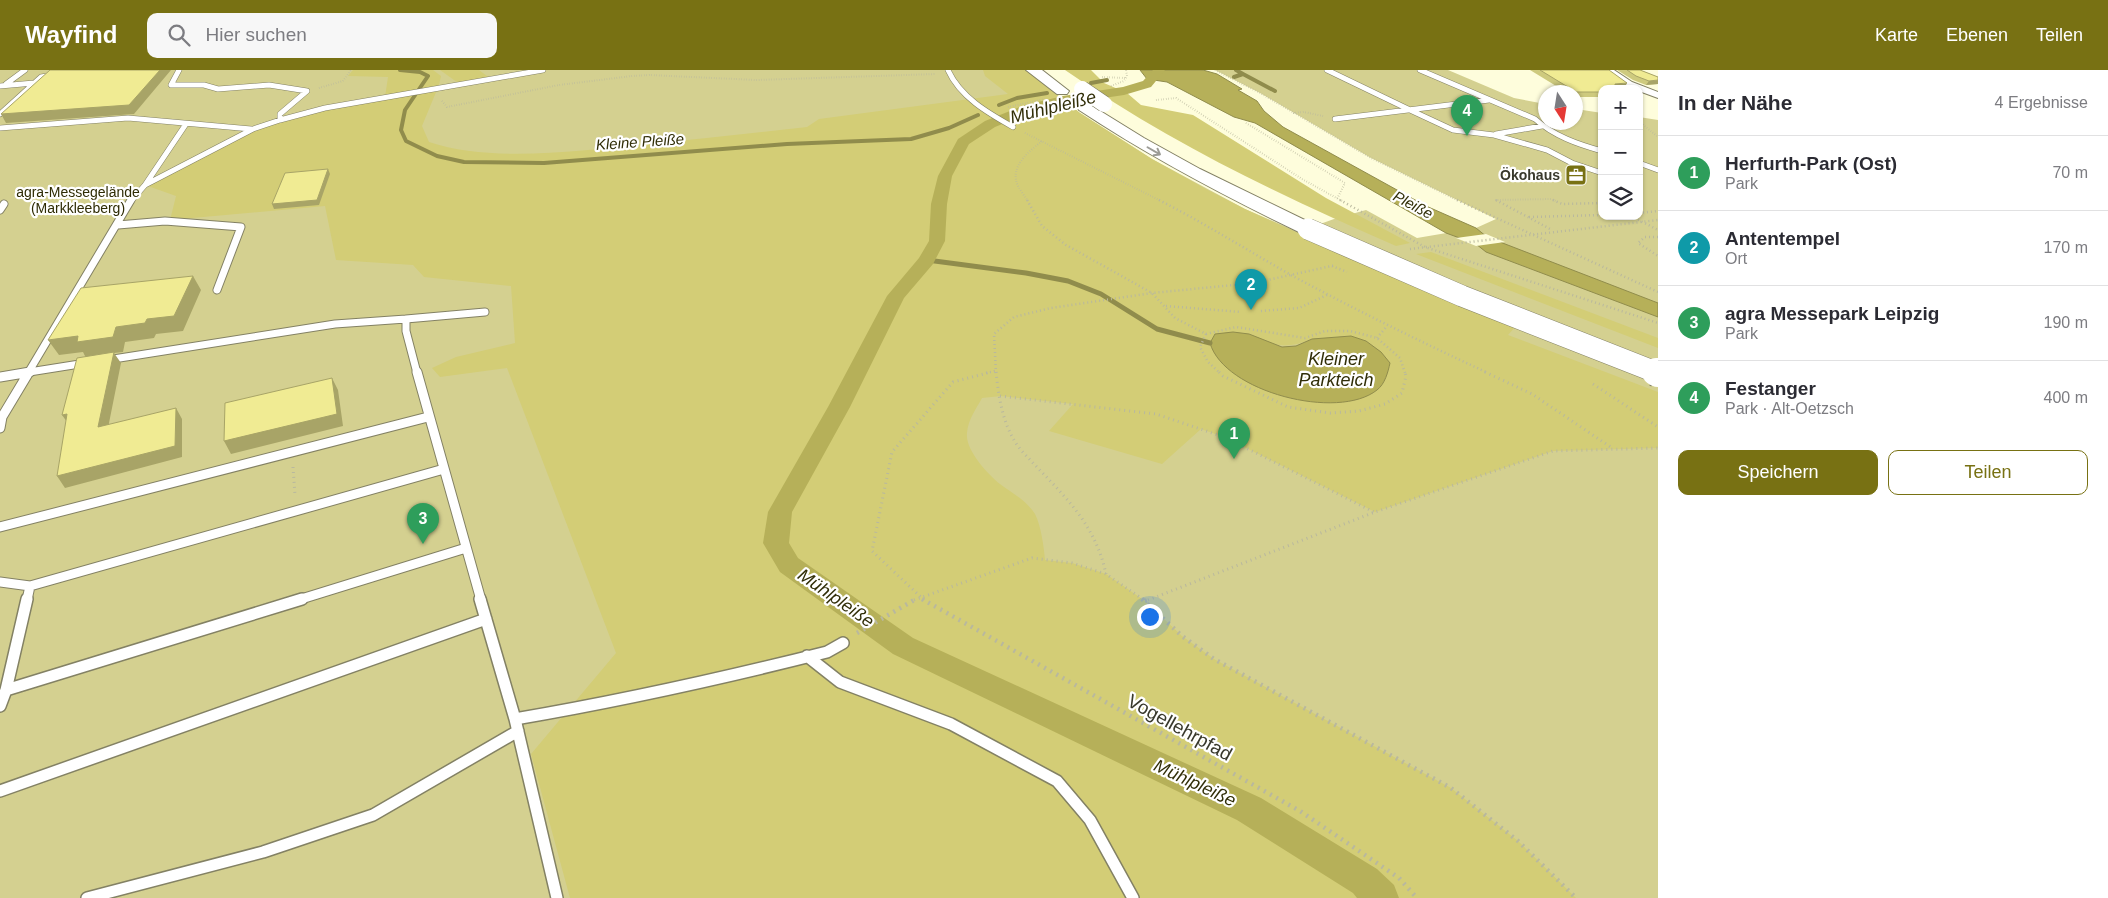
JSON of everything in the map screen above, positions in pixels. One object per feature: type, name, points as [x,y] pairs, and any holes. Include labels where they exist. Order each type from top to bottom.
[{"type":"highway","points":[[1033,70],[1057,95],[1084,107],[1189,171],[1316,226],[1462,296],[1658,373]]},
{"type":"highway","points":[[1055,70],[1104,104],[1316,226],[1658,357]]},
{"type":"street","points":[[1608,70],[1629,84],[1658,94]]},
{"type":"lane","points":[[2,87],[25,70]]},
{"type":"lane","points":[[179,70],[171,85],[204,85],[218,89],[269,85],[306,91]]},
{"type":"lane","points":[[145,185],[253,129],[280,120],[325,108],[543,70]]},
{"type":"lane","points":[[1327,70],[1453,130],[1494,135],[1547,150],[1572,163],[1598,173]]},
{"type":"lane","points":[[1420,70],[1535,119],[1538,122]]},
{"type":"lane","points":[[948,72],[959,87],[986,111],[1010,126]]},
{"type":"lane","points":[[0,114],[41,77],[57,74]]},
{"type":"lane","points":[[2,87],[34,83]]},
{"type":"lane","points":[[280,120],[280,114],[306,91]]},
{"type":"lane","points":[[1335,119],[1491,100]]},
{"type":"lane","points":[[0,128],[128,118],[253,129]]},
{"type":"lane","points":[[0,428],[1,417],[132,199],[145,185],[186,124]]},
{"type":"lane","points":[[1494,135],[1538,127]]},
{"type":"lane","points":[[1550,130],[1578,144],[1598,150]]},
{"type":"lane","points":[[1643,164],[1658,170]]},
{"type":"lane","points":[[0,210],[4,204]]},
{"type":"lane","points":[[118,225],[165,221],[241,226],[218,290]]},
{"type":"lane","points":[[0,377],[335,324],[485,312]]},
{"type":"lane","points":[[406,319],[406,331],[428,417],[518,731],[557,898]]},
{"type":"lane","points":[[0,527],[428,417]]},
{"type":"lane","points":[[0,582],[30,586],[444,469]]},
{"type":"lane","points":[[6,690],[466,548]]},
{"type":"lane","points":[[0,706],[6,690],[30,586]]},
{"type":"lane","points":[[0,791],[486,619]]},
{"type":"lane","points":[[514,719],[613,702],[710,682],[827,652],[842,643]]},
{"type":"lane","points":[[807,656],[840,682],[951,724],[1058,781],[1090,820],[1134,898]]},
{"type":"lane","points":[[86,898],[263,852],[373,815],[518,731]]},
{"type":"path","points":[[1102,77],[1126,78],[1126,70]]},
{"type":"path","points":[[1215,70],[1371,158],[1529,234],[1658,292]]},
{"type":"path","points":[[306,91],[328,87],[343,81],[350,71]]},
{"type":"path","points":[[655,75],[656,71]]},
{"type":"path","points":[[461,85],[440,98],[447,107],[559,85],[632,76],[655,75],[756,80],[948,72]]},
{"type":"path","points":[[1112,84],[1116,85]]},
{"type":"path","points":[[986,111],[1057,95]]},
{"type":"path","points":[[1156,100],[1176,98],[1228,133],[1337,199],[1425,247],[1658,324]]},
{"type":"path","points":[[1292,113],[1304,112],[1335,119]]},
{"type":"path","points":[[1246,123],[1345,183],[1337,199]]},
{"type":"path","points":[[1010,126],[1195,218],[1290,274],[1387,326],[1532,394],[1612,448]]},
{"type":"path","points":[[1643,126],[1658,138]]},
{"type":"path","points":[[1042,141],[1024,156],[1016,172],[1016,181],[1042,226],[1066,245],[1152,294],[1166,306],[1175,318],[1206,334],[1236,327],[1264,330],[1304,338],[1325,331],[1350,331],[1377,338],[1400,358],[1406,376],[1402,393],[1385,404],[1359,411],[1330,413],[1288,407],[1223,376],[1208,362],[1200,347],[1206,334]]},
{"type":"path","points":[[1552,231],[1495,200],[1551,199],[1562,204],[1598,203]]},
{"type":"path","points":[[1643,213],[1658,211]]},
{"type":"path","points":[[1528,217],[1598,215]]},
{"type":"path","points":[[1638,220],[1658,230]]},
{"type":"path","points":[[1440,246],[1524,234],[1658,220]]},
{"type":"path","points":[[1658,237],[1645,237],[1638,243],[1658,256]]},
{"type":"path","points":[[1423,253],[1425,247]]},
{"type":"path","points":[[1106,574],[1104,557],[1097,538],[1078,510],[1013,439],[1006,425],[994,371],[994,334],[1014,317],[1051,308],[1122,297],[1254,283],[1331,266]]},
{"type":"path","points":[[1261,311],[1299,308],[1330,294]]},
{"type":"path","points":[[1166,306],[1241,312]]},
{"type":"path","points":[[1377,338],[1387,326]]},
{"type":"path","name":"Vogellehrpfad","points":[[994,371],[953,382],[892,452],[872,551],[918,597],[1300,811],[1399,878],[1417,898]]},
{"type":"path","points":[[1593,384],[1658,427]]},
{"type":"path","points":[[1000,396],[1156,414],[1224,437],[1375,512]]},
{"type":"path","points":[[1145,601],[1375,512],[1553,451],[1658,448]]},
{"type":"path","points":[[292,452],[296,511]]},
{"type":"path","points":[[874,622],[918,597],[1032,558],[1072,563],[1106,574],[1145,601],[1182,636],[1214,659],[1451,788],[1518,841],[1576,898]]},
{"type":"green space","name":"agra-Messegelände (Markkleeberg)","points":[[0,70],[1026,70],[1080,113],[1152,159],[1245,209],[1298,232],[1366,210],[1417,238],[1476,228],[1496,219],[1371,158],[1260,93],[1215,70],[1448,70],[1514,98],[1538,103],[1538,130],[1583,130],[1583,110],[1598,112],[1598,220],[1643,220],[1643,118],[1658,120],[1658,898],[0,898]]},
{"type":"shaded area","points":[[353,70],[433,70],[441,76],[422,126],[429,142],[480,152],[535,154],[591,150],[807,127],[819,119],[1008,94],[985,76],[983,70],[1026,70],[1080,113],[1152,159],[1245,209],[1367,264],[1516,326],[1508,335],[1658,392],[1658,448],[1553,451],[1375,512],[1224,437],[1201,429],[1162,464],[1049,431],[1073,404],[1001,396],[982,398],[969,424],[967,433],[967,440],[978,461],[995,480],[1032,509],[1041,530],[1045,560],[1072,563],[1106,574],[1145,601],[1182,636],[1214,659],[1451,788],[1518,841],[1576,898],[570,898],[531,754],[616,653],[507,368],[440,377],[432,368],[456,357],[515,343],[511,286],[424,277],[413,265],[336,260],[325,206],[170,220],[176,196],[145,185],[253,129],[280,120],[385,97],[388,77],[348,76]],"holes":[[[1249,334],[1280,345],[1294,345],[1312,339],[1252,385]]]},
{"type":"shaded area","points":[[440,70],[479,70],[491,79],[461,85]]},
{"type":"shaded area","points":[[1065,70],[1091,70],[1104,83],[1127,93],[1141,105],[1193,115],[1326,198],[1410,243],[1396,246],[1310,208],[1226,166],[1144,121]]},
{"type":"shaded area","points":[[1431,252],[1658,338],[1658,348],[1416,254]]},
{"type":"water","name":"Pleiße","points":[[1140,70],[1203,70],[1217,74],[1242,89],[1238,90],[1257,101],[1264,111],[1283,127],[1426,206],[1476,228],[1487,237],[1658,303],[1658,317],[1486,252],[1476,244],[1446,233],[1255,123],[1234,117],[1167,82],[1147,79]]},
{"type":"water","name":"Kleiner Parkteich","points":[[1233,332],[1249,334],[1282,347],[1296,346],[1312,339],[1351,336],[1366,341],[1381,352],[1390,363],[1382,385],[1377,390],[1359,399],[1336,403],[1311,402],[1284,397],[1259,388],[1237,375],[1220,360],[1210,343],[1215,334]]},
{"type":"pier","points":[[1486,234],[1505,242],[1476,246],[1456,238]]},
{"type":"building","points":[[50,70],[160,70],[129,105],[1,114]]},
{"type":"building","points":[[1540,70],[1609,70],[1627,83],[1598,85],[1598,92],[1583,92],[1583,85],[1565,85]]},
{"type":"building","points":[[1627,70],[1640,70],[1658,77],[1658,80],[1649,81]]},
{"type":"building","points":[[328,169],[317,200],[272,204],[285,173]]},
{"type":"building","points":[[193,276],[174,316],[147,319],[145,323],[116,327],[113,337],[77,342],[78,336],[48,340],[81,288]]},
{"type":"building","points":[[114,352],[98,427],[176,408],[175,446],[57,476],[67,414],[62,415],[77,358]]},
{"type":"building","points":[[332,378],[337,414],[224,441],[225,403]]},
{"type":"waterway","name":"Kleine Pleiße","points":[[400,70],[420,72],[428,76],[405,110],[401,130],[406,141],[437,156],[464,162],[544,163],[787,144],[911,139],[949,128],[978,115]]},
{"type":"waterway","name":"Mühlpleiße","points":[[1159,70],[1147,84],[1124,91],[1063,100],[1030,108],[990,124],[963,142],[945,176],[939,204],[937,241],[927,260],[896,296],[839,407],[780,512],[776,543],[789,565],[903,646],[1249,809],[1365,881],[1381,898]]},
{"type":"waterway","points":[[1236,70],[1243,74]]},
{"type":"waterway","points":[[1234,77],[1243,74]]},
{"type":"waterway","points":[[1243,74],[1275,91]]},
{"type":"waterway","name":"Kleine Pleiße","points":[[1091,83],[1107,80]]},
{"type":"waterway","name":"Kleine Pleiße","points":[[999,105],[1017,98],[1047,93]]},
{"type":"waterway","points":[[927,260],[1026,273],[1068,281],[1101,294],[1157,329],[1210,343]]},
{"type":"place","name":"Festanger","points":[[1467,136]]},
{"type":"place","name":"Ökohaus","points":[[1576,175]]},
{"type":"place","name":"Antentempel","points":[[1251,310]]},
{"type":"place","name":"Herfurth-Park (Ost)","points":[[1234,459]]},
{"type":"place","name":"agra Messepark Leipzig","points":[[423,544]]}]
